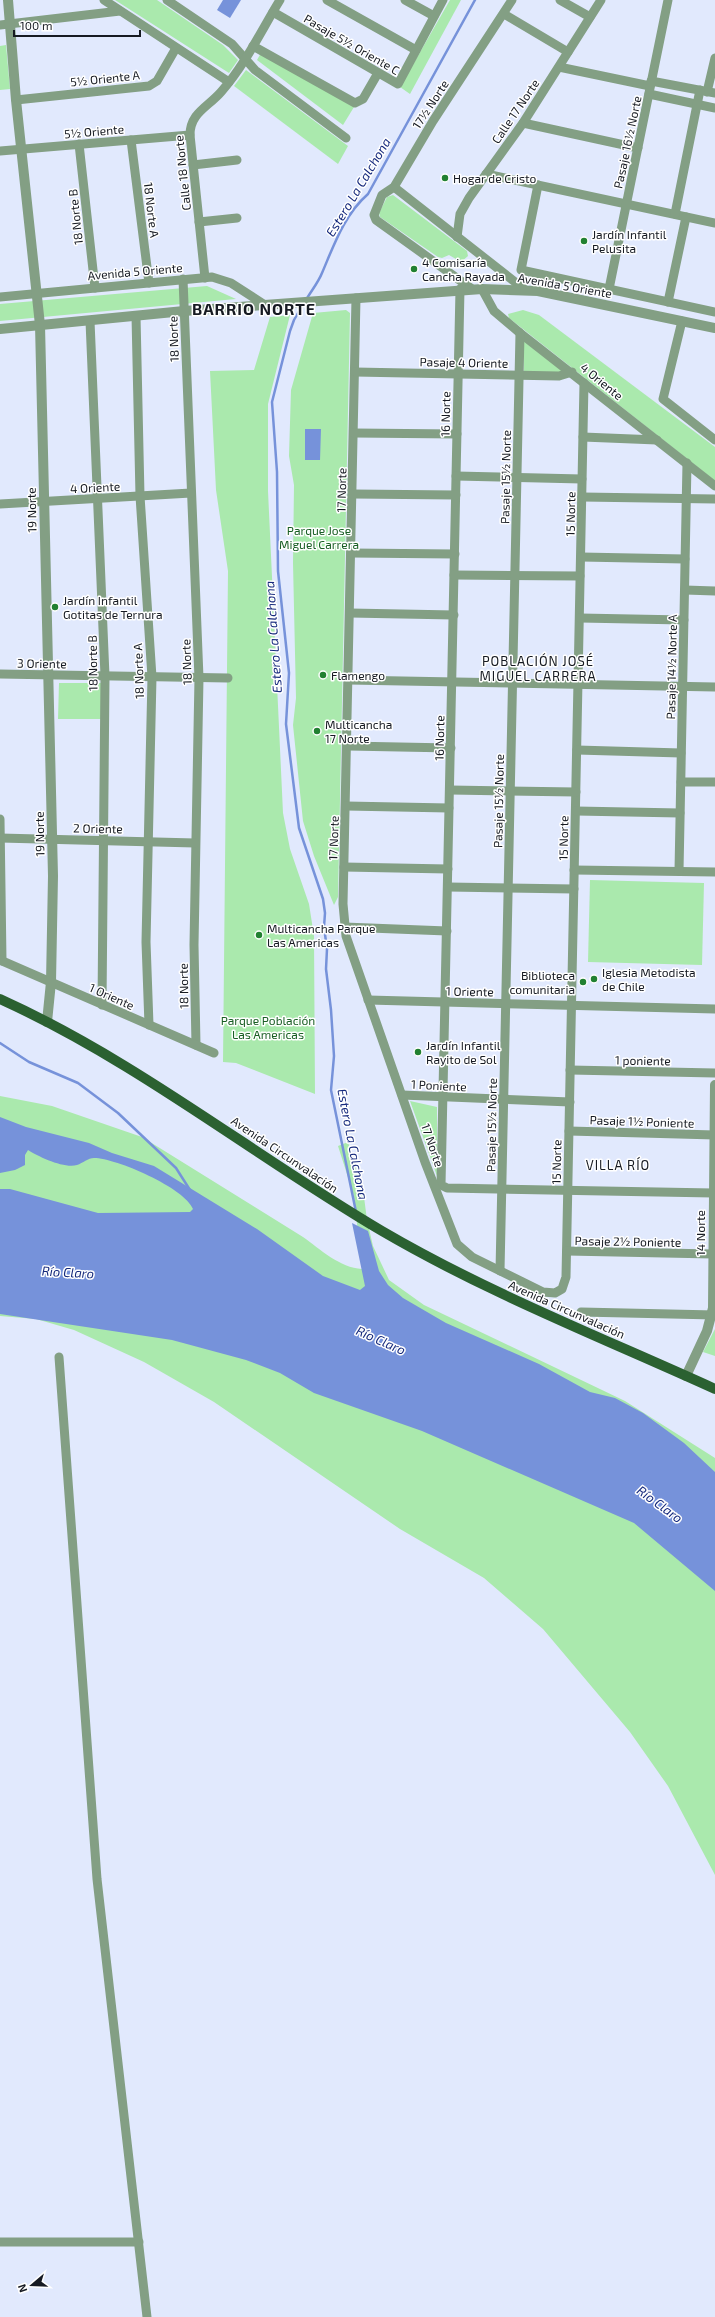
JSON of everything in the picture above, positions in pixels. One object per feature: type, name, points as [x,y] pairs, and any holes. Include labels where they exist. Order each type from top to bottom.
[{"type":"main road","name":"Avenida Circunvalación","points":[[0,999],[47,1022],[146,1077],[325,1197],[428,1257],[526,1306],[715,1389]]},
{"type":"street","name":"19 Norte","points":[[8,0],[5,25],[16,100],[40,326],[52,839],[51,982],[47,1022]]},
{"type":"street","points":[[104,0],[229,82]]},
{"type":"street","points":[[167,0],[232,44],[255,70],[346,138]]},
{"type":"street","name":"Calle 18 Norte","points":[[206,278],[190,135],[194,117],[229,82],[246,59],[280,0]]},
{"type":"street","points":[[327,0],[416,50]]},
{"type":"street","points":[[405,0],[434,16]]},
{"type":"street","name":"Pasaje 5½ Oriente C","points":[[273,12],[398,84],[443,0]]},
{"type":"street","name":"17½ Norte","points":[[477,289],[376,220],[374,215],[382,195],[394,187],[433,121],[512,0]]},
{"type":"street","points":[[560,0],[590,17]]},
{"type":"street","name":"Calle 17 Norte","points":[[457,237],[458,223],[462,210],[523,123],[601,0]]},
{"type":"street","name":"Pasaje 16½ Norte","points":[[609,289],[668,0]]},
{"type":"street","points":[[5,25],[120,11]]},
{"type":"street","points":[[504,14],[568,52]]},
{"type":"street","points":[[253,46],[355,103],[363,99],[378,73]]},
{"type":"street","name":"5½ Oriente A","points":[[16,100],[149,86],[157,81],[176,48]]},
{"type":"street","points":[[675,214],[697,104],[708,92],[715,58]]},
{"type":"street","points":[[559,67],[650,87],[708,92]]},
{"type":"street","points":[[650,87],[697,104],[715,108]]},
{"type":"street","points":[[523,123],[638,148]]},
{"type":"street","name":"5½ Oriente","points":[[0,151],[190,135]]},
{"type":"street","name":"18 Norte A","points":[[132,140],[149,283]]},
{"type":"street","name":"18 Norte B","points":[[79,144],[95,288]]},
{"type":"street","points":[[193,165],[237,160]]},
{"type":"street","points":[[486,174],[715,223]]},
{"type":"street","points":[[538,185],[521,270],[715,312]]},
{"type":"street","points":[[394,187],[524,289]]},
{"type":"street","points":[[668,302],[686,217]]},
{"type":"street","points":[[199,222],[237,218]]},
{"type":"street","name":"Avenida 5 Oriente","points":[[0,297],[183,279],[218,278],[231,283],[265,305]]},
{"type":"street","name":"18 Norte","points":[[183,279],[190,493],[199,678],[194,945],[196,1045]]},
{"type":"street","name":"Avenida 5 Oriente","points":[[0,330],[136,316],[460,289],[524,289],[715,328]]},
{"type":"street","name":"16 Norte","points":[[460,289],[441,1182],[443,1187],[501,1190]]},
{"type":"street","name":"4 Oriente","points":[[477,289],[494,311],[520,333],[572,372],[715,486]]},
{"type":"street","name":"17 Norte","points":[[356,298],[344,927],[368,1000],[457,1244],[466,1254],[500,1271],[547,1293],[558,1292]]},
{"type":"street","name":"18 Norte A","points":[[136,316],[140,496],[152,677],[146,942],[149,1025]]},
{"type":"street","name":"18 Norte B","points":[[90,321],[105,676],[102,1005]]},
{"type":"street","points":[[682,321],[663,399],[715,440]]},
{"type":"street","name":"Pasaje 15½ Norte","points":[[500,1271],[520,333]]},
{"type":"street","name":"Pasaje 4 Oriente","points":[[355,372],[558,376],[572,372]]},
{"type":"street","name":"15 Norte","points":[[558,1292],[566,1281],[567,1251],[584,383]]},
{"type":"street","points":[[354,433],[457,434]]},
{"type":"street","points":[[583,437],[657,440]]},
{"type":"street","name":"Pasaje 14½ Norte A","points":[[679,871],[687,463]]},
{"type":"street","points":[[456,476],[582,478]]},
{"type":"street","name":"4 Oriente","points":[[0,504],[190,493]]},
{"type":"street","points":[[353,494],[456,495]]},
{"type":"street","points":[[582,497],[715,499]]},
{"type":"street","points":[[351,553],[455,554]]},
{"type":"street","points":[[581,557],[686,559]]},
{"type":"street","points":[[454,575],[580,576]]},
{"type":"street","points":[[685,590],[715,591]]},
{"type":"street","points":[[350,613],[454,615]]},
{"type":"street","points":[[580,618],[684,620]]},
{"type":"street","name":"3 Oriente","points":[[0,674],[228,678]]},
{"type":"street","points":[[349,680],[715,687]]},
{"type":"street","points":[[348,746],[451,748]]},
{"type":"street","points":[[577,750],[681,753]]},
{"type":"street","points":[[681,782],[715,782]]},
{"type":"street","points":[[450,790],[576,792]]},
{"type":"street","points":[[346,806],[450,808]]},
{"type":"street","points":[[576,810],[680,813]]},
{"type":"street","points":[[0,819],[1,961]]},
{"type":"street","name":"2 Oriente","points":[[0,838],[195,843]]},
{"type":"street","points":[[344,867],[448,869]]},
{"type":"street","points":[[574,870],[715,872]]},
{"type":"street","points":[[448,887],[574,889]]},
{"type":"street","points":[[344,927],[446,931]]},
{"type":"street","name":"1 Oriente","points":[[1,961],[214,1053]]},
{"type":"street","name":"1 Oriente","points":[[368,1000],[715,1009]]},
{"type":"street","name":"1 poniente","points":[[570,1070],[715,1073]]},
{"type":"street","name":"14 Norte","points":[[686,1376],[714,1315],[713,1193],[715,1085]]},
{"type":"street","name":"1 Poniente","points":[[402,1095],[443,1098],[570,1102]]},
{"type":"street","name":"Pasaje 1½ Poniente","points":[[569,1131],[714,1135]]},
{"type":"street","points":[[501,1190],[713,1193]]},
{"type":"street","name":"Pasaje 2½ Poniente","points":[[567,1251],[713,1254]]},
{"type":"street","points":[[581,1312],[714,1315]]},
{"type":"street","points":[[59,1357],[97,1879],[147,2317]]},
{"type":"street","points":[[0,2242],[139,2242]]},
{"type":"green space","points":[[115,0],[157,0],[223,45],[238,60],[229,73]]},
{"type":"green space","points":[[450,0],[461,0],[410,94],[400,87]]},
{"type":"green space","points":[[6,45],[10,89],[0,90],[0,46]]},
{"type":"green space","points":[[261,53],[354,107],[343,125],[257,60]]},
{"type":"green space","points":[[246,70],[348,146],[338,164],[234,86]]},
{"type":"green space","points":[[393,195],[467,251],[468,256],[461,262],[449,255],[442,258],[438,257],[380,217],[379,213],[387,197]]},
{"type":"green space","points":[[207,286],[236,299],[0,321],[0,304]]},
{"type":"green space","name":"Parque Jose Miguel Carrera","points":[[346,310],[350,313],[338,897],[334,905],[314,856],[303,821],[293,725],[296,698],[293,563],[294,485],[289,456],[291,390],[313,313]]},
{"type":"green space","points":[[523,310],[539,315],[715,447],[715,481],[509,318],[508,314]]},
{"type":"green space","name":"Parque Población Las Americas","points":[[290,315],[268,404],[268,491],[283,813],[290,849],[309,904],[314,936],[315,1094],[236,1063],[223,1062],[228,571],[216,490],[210,371],[254,370],[270,317]]},
{"type":"green space","points":[[524,339],[562,369],[562,373],[524,372]]},
{"type":"green space","points":[[59,683],[102,683],[101,719],[58,719]]},
{"type":"green space","points":[[590,880],[704,883],[702,965],[588,962]]},
{"type":"green space","points":[[0,1096],[52,1106],[142,1137],[303,1237],[338,1262],[354,1268],[362,1269],[354,1196],[338,1146],[348,1142],[364,1197],[367,1220],[373,1246],[389,1280],[424,1305],[625,1401],[715,1458],[715,1875],[668,1786],[630,1732],[543,1629],[484,1578],[400,1529],[214,1402],[144,1362],[74,1330],[36,1319],[0,1316]]},
{"type":"green space","points":[[410,1101],[437,1107],[437,1176]]},
{"type":"green space","points":[[715,1329],[715,1356],[703,1352]]},
{"type":"water","points":[[223,0],[241,0],[230,18],[217,10]]},
{"type":"water","points":[[305,429],[321,429],[320,460],[305,460]]},
{"type":"water","name":"Río Claro","points":[[0,1117],[26,1127],[89,1143],[112,1153],[154,1166],[257,1229],[323,1276],[360,1290],[365,1286],[352,1223],[368,1231],[379,1271],[388,1285],[403,1298],[446,1323],[539,1364],[590,1392],[615,1398],[643,1413],[684,1443],[715,1472],[715,1591],[634,1523],[422,1431],[314,1393],[280,1373],[246,1360],[172,1340],[0,1314],[0,1189],[10,1189],[98,1213],[190,1212],[193,1209],[177,1192],[164,1184],[133,1169],[104,1159],[92,1158],[72,1166],[59,1164],[45,1159],[28,1150],[25,1155],[25,1165],[15,1170],[0,1173]]},
{"type":"waterway","name":"Estero La Calchona","points":[[306,300],[320,277],[340,231],[352,211],[368,194],[475,0]]},
{"type":"waterway","name":"Estero La Calchona","points":[[302,306],[290,331],[272,402],[277,472],[278,571],[289,673],[286,724],[299,828],[323,899],[325,913],[324,927],[327,949],[326,969],[331,1010],[334,1056],[331,1090],[356,1212]]},
{"type":"waterway","points":[[0,1043],[29,1062],[78,1083],[118,1113],[176,1168],[190,1190]]},
{"type":"place","name":"Hogar de Cristo","points":[[445,178]]},
{"type":"place","name":"Jardín Infantil Pelusita","points":[[584,241]]},
{"type":"place","name":"4 Comisaría Cancha Rayada","points":[[414,269]]},
{"type":"place","name":"Jardín Infantil Gotitas de Ternura","points":[[55,607]]},
{"type":"place","name":"Flamengo","points":[[323,675]]},
{"type":"place","name":"Multicancha 17 Norte","points":[[317,731]]},
{"type":"place","name":"Multicancha Parque Las Americas","points":[[259,935]]},
{"type":"place","name":"Iglesia Metodista de Chile","points":[[594,979]]},
{"type":"place","name":"Biblioteca comunitaria","points":[[583,982]]},
{"type":"place","name":"Jardín Infantil Rayito de Sol","points":[[418,1052]]},
{"type":"district","name":"BARRIO NORTE","points":[[254,308]]},
{"type":"district","name":"POBLACIÓN JOSÉ MIGUEL CARRERA","points":[[538,668]]},
{"type":"district","name":"VILLA RÍO","points":[[618,1165]]}]
